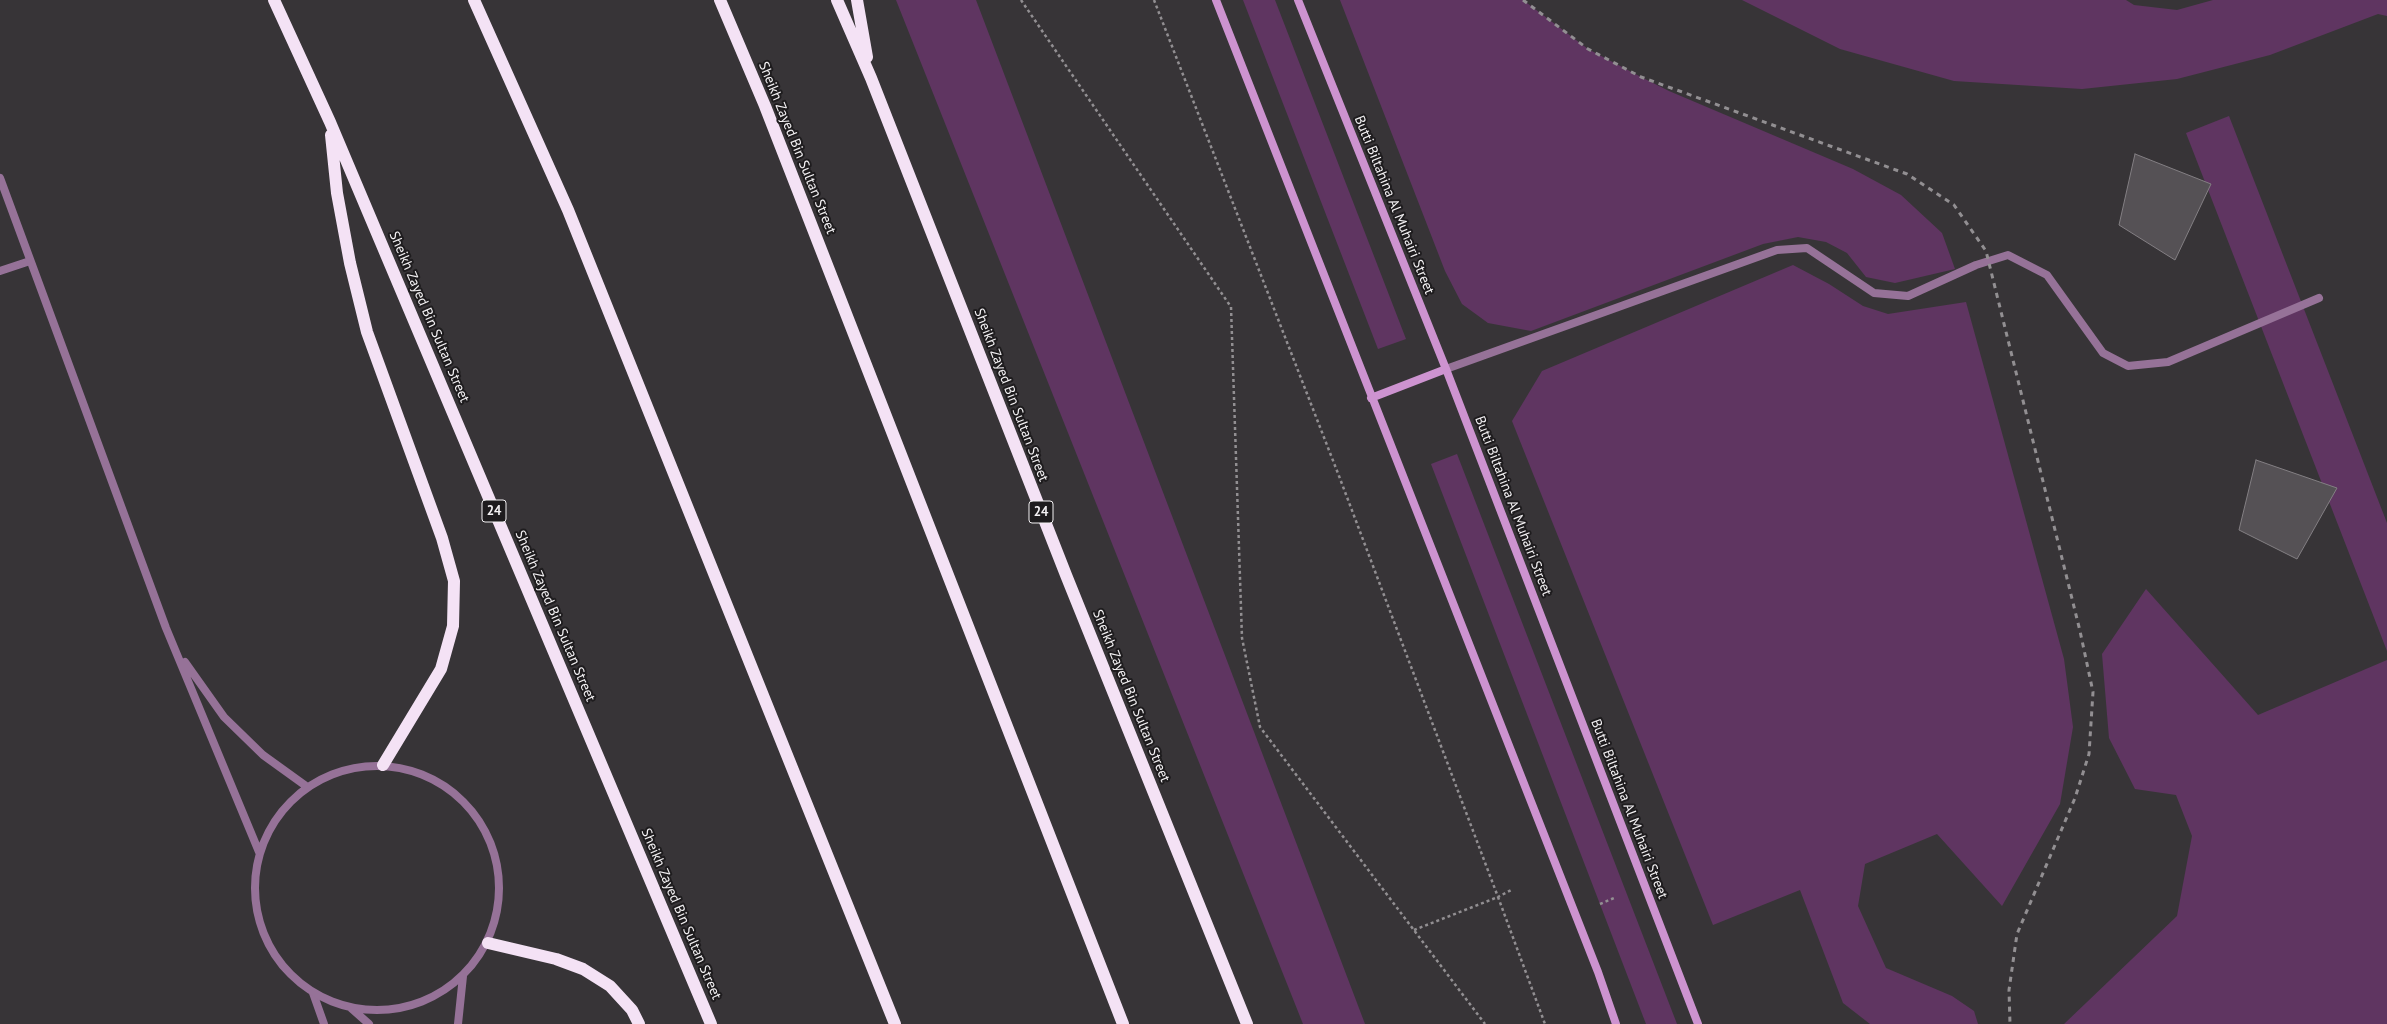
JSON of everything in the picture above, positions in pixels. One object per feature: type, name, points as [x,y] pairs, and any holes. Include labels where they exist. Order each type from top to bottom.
[{"type":"highway","name":"Sheikh Zayed Bin Sultan Street","points":[[274,0],[330,122],[711,1024]]},
{"type":"highway","points":[[474,0],[568,210],[895,1024]]},
{"type":"highway","name":"Sheikh Zayed Bin Sultan Street","points":[[720,0],[765,106],[1123,1024]]},
{"type":"highway","name":"Sheikh Zayed Bin Sultan Street","points":[[837,0],[871,78],[1069,583],[1247,1024]]},
{"type":"highway","points":[[857,0],[871,78]]},
{"type":"highway","points":[[330,122],[337,193],[350,263],[368,332],[442,538],[454,581],[453,626],[441,670],[383,765]]},
{"type":"highway","points":[[488,943],[556,959],[583,969],[610,986],[632,1010],[639,1024]]},
{"type":"street","points":[[1216,0],[1371,398],[1598,972],[1616,1024]]},
{"type":"street","name":"Butti Biltahina Al Muhairi Street","points":[[1298,0],[1446,369],[1698,1024]]},
{"type":"street","points":[[0,178],[166,628],[259,852]]},
{"type":"street","points":[[1371,398],[1446,369],[1777,250],[1807,248],[1874,293],[1908,296],[1976,265],[2008,254],[2047,275],[2103,353],[2128,366],[2168,362],[2319,298]]},
{"type":"street","points":[[0,271],[30,260]]},
{"type":"street","points":[[166,628],[192,675],[224,717],[263,755],[306,786]]},
{"type":"street","points":[[383,765],[422,774],[457,795],[483,826],[498,864],[499,904],[488,943],[463,976],[430,999],[391,1010],[351,1008],[313,993],[282,966],[261,931],[253,892],[259,852],[277,815],[306,786],[342,770],[383,765]]},
{"type":"street","points":[[458,1024],[463,976]]},
{"type":"street","points":[[313,993],[324,1024]]},
{"type":"street","points":[[351,1008],[369,1024]]},
{"type":"path","points":[[1021,0],[1231,307],[1242,638],[1260,727],[1485,1024]]},
{"type":"path","points":[[1154,0],[1340,476],[1544,1024]]},
{"type":"path","points":[[1414,930],[1498,897],[1513,889]]},
{"type":"shaded area","points":[[896,0],[976,0],[1365,1024],[1303,1024]]},
{"type":"shaded area","points":[[1243,0],[1275,0],[1406,339],[1378,349]]},
{"type":"shaded area","points":[[1340,0],[1523,0],[1588,49],[1641,77],[1669,91],[1853,169],[1901,195],[1942,233],[1955,269],[1895,283],[1866,277],[1847,253],[1826,242],[1798,237],[1763,244],[1531,331],[1488,323],[1462,304],[1445,271]]},
{"type":"shaded area","points":[[1742,0],[2126,0],[2134,5],[2177,10],[2213,0],[2387,0],[2387,16],[2378,14],[2270,55],[2177,79],[2082,89],[1954,81],[1840,49]]},
{"type":"shaded area","points":[[2229,116],[2387,523],[2387,651],[2186,133]]},
{"type":"shaded area","points":[[1793,265],[1829,284],[1863,306],[1888,314],[1966,302],[2064,659],[2073,727],[2060,804],[2002,906],[1937,834],[1865,864],[1858,906],[1886,968],[1952,996],[1974,1011],[1978,1024],[1870,1024],[1843,1003],[1800,890],[1713,925],[1512,421],[1542,371]]},
{"type":"shaded area","points":[[1457,454],[1677,1024],[1646,1024],[1431,464]]},
{"type":"shaded area","points":[[2146,589],[2258,715],[2387,660],[2387,1024],[2064,1024],[2177,916],[2192,836],[2176,795],[2135,789],[2109,738],[2102,654]]},
{"type":"building","points":[[2135,154],[2211,184],[2175,260],[2119,225]]},
{"type":"building","points":[[2256,460],[2337,488],[2297,559],[2239,530]]},
{"type":"railway","points":[[1523,0],[1588,49],[1641,77],[1907,174],[1954,205],[1986,251],[2080,631],[2093,692],[2089,754],[2075,798],[2017,934],[2009,990],[2010,1024]]}]
